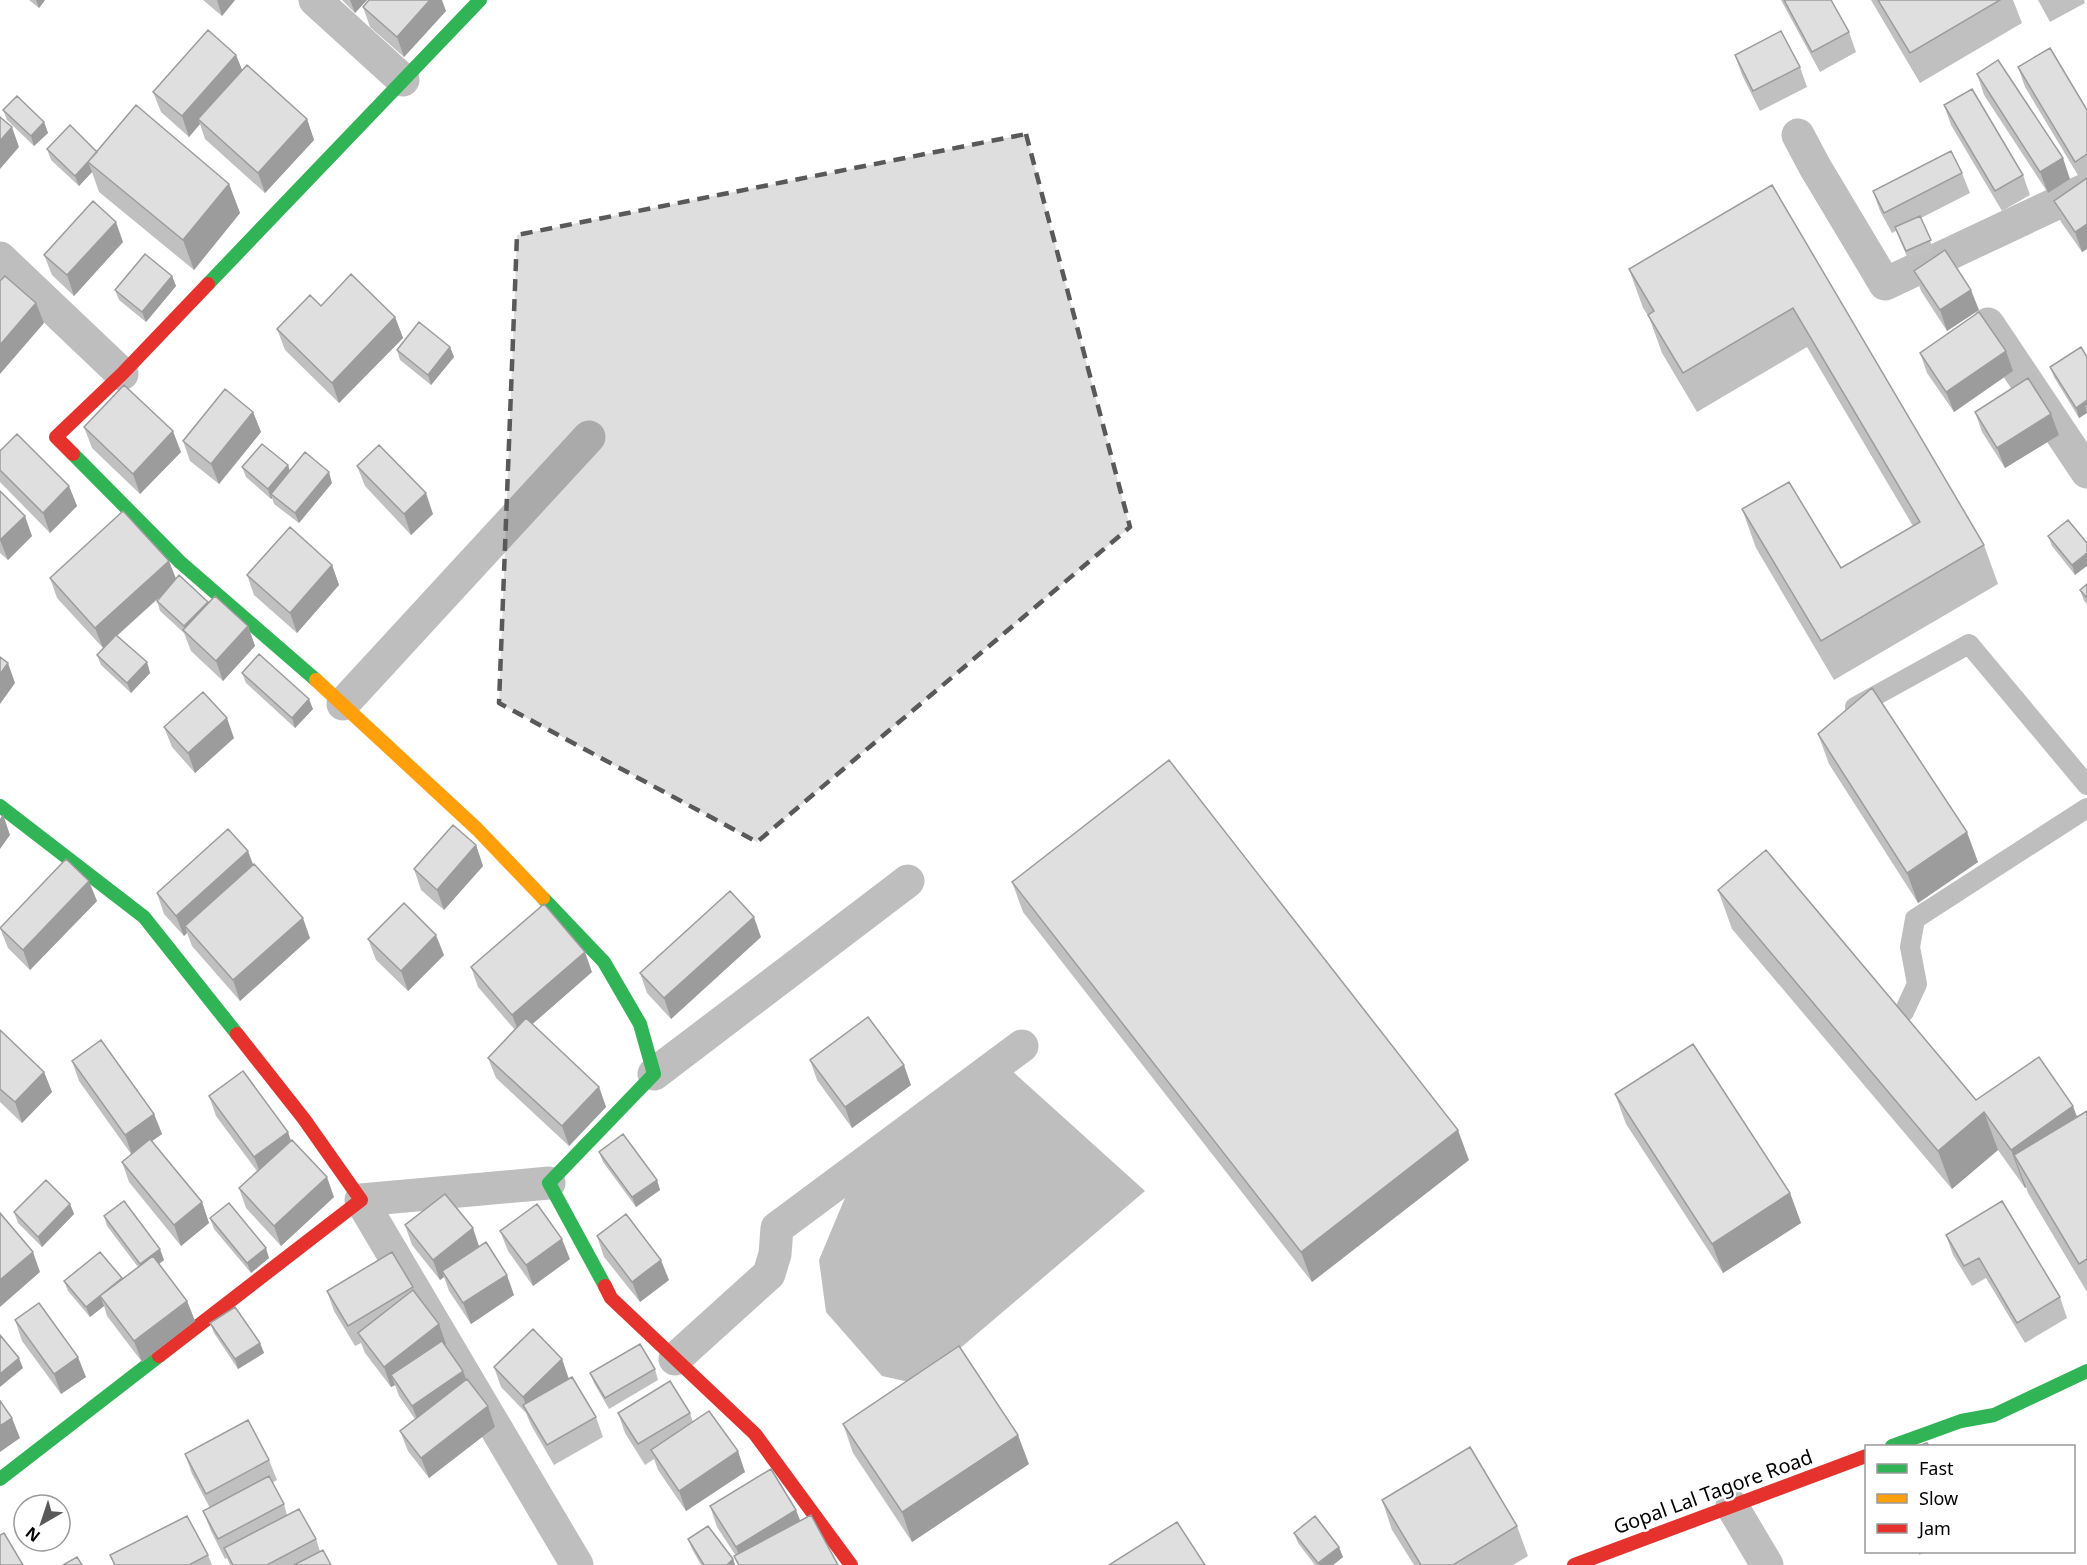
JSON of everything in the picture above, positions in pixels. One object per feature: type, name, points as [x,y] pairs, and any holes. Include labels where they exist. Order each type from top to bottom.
[{"type":"street","points":[[315,0],[403,80]]},
{"type":"street","points":[[480,0],[122,374],[56,437],[180,562],[343,704],[477,829],[604,962],[640,1024],[654,1074]]},
{"type":"street","points":[[1798,135],[1885,284],[2087,189]]},
{"type":"street","points":[[5,275],[122,374]]},
{"type":"street","points":[[1988,324],[2087,472]]},
{"type":"street","points":[[343,704],[589,437]]},
{"type":"street","points":[[0,806],[144,917],[304,1119],[361,1200],[578,1565]]},
{"type":"street","points":[[0,1479],[361,1200],[549,1183],[654,1074],[908,881]]},
{"type":"street","points":[[675,1359],[769,1274],[775,1254],[777,1228],[1022,1046]]},
{"type":"street","points":[[549,1183],[610,1298],[755,1434],[851,1565]]},
{"type":"street","points":[[1895,1445],[1961,1421],[1994,1415],[2087,1371]]},
{"type":"street","name":"Gopal Lal Tagore Road","points":[[1574,1565],[1865,1456]]},
{"type":"street","points":[[1732,1506],[1767,1565]]},
{"type":"lane","points":[[1844,713],[1969,644],[2087,785]]},
{"type":"lane","points":[[1904,1012],[1917,984],[1910,947],[1915,919],[2087,808]]},
{"type":"highlighted area","points":[[1026,134],[1130,527],[757,842],[499,703],[517,235]]},
{"type":"shaded area","points":[[989,1050],[1145,1191],[918,1384],[882,1376],[826,1312],[819,1260],[852,1181]]},
{"type":"building","points":[[369,0],[430,0],[397,37],[363,7]]},
{"type":"building","points":[[1784,0],[1831,0],[1849,32],[1812,52]]},
{"type":"building","points":[[1878,0],[2000,0],[1910,53]]},
{"type":"building","points":[[208,30],[236,55],[182,116],[153,92]]},
{"type":"building","points":[[1781,31],[1800,67],[1753,91],[1735,55]]},
{"type":"building","points":[[2050,48],[2087,110],[2087,154],[2075,162],[2018,67]]},
{"type":"building","points":[[1998,60],[2063,158],[2040,172],[1977,74]]},
{"type":"building","points":[[247,65],[307,119],[258,173],[198,119]]},
{"type":"building","points":[[1972,89],[2023,175],[1995,191],[1944,105]]},
{"type":"building","points":[[17,96],[44,122],[31,136],[3,110]]},
{"type":"building","points":[[136,105],[229,184],[183,240],[88,162]]},
{"type":"building","points":[[0,117],[12,127],[0,141]]},
{"type":"building","points":[[70,125],[97,152],[75,176],[47,149]]},
{"type":"building","points":[[1951,151],[1962,173],[1884,213],[1873,191]]},
{"type":"building","points":[[2087,178],[2087,224],[2075,232],[2054,201]]},
{"type":"building","points":[[1772,185],[1984,545],[1821,641],[1742,509],[1789,482],[1841,568],[1920,522],[1793,308],[1683,373],[1648,315],[1654,311],[1629,269]]},
{"type":"building","points":[[93,201],[116,222],[67,275],[44,255]]},
{"type":"building","points":[[1920,216],[1931,240],[1906,251],[1895,227]]},
{"type":"building","points":[[1945,250],[1971,290],[1940,310],[1914,271]]},
{"type":"building","points":[[145,254],[172,276],[142,312],[115,290]]},
{"type":"building","points":[[351,274],[395,317],[332,383],[277,329],[310,295],[321,306]]},
{"type":"building","points":[[5,276],[36,303],[0,345],[0,281]]},
{"type":"building","points":[[1979,312],[2006,351],[1946,392],[1920,353]]},
{"type":"building","points":[[419,322],[450,347],[428,375],[397,350]]},
{"type":"building","points":[[2081,347],[2087,357],[2087,400],[2076,408],[2050,367]]},
{"type":"building","points":[[2028,378],[2051,414],[1997,448],[1975,412]]},
{"type":"building","points":[[124,385],[173,431],[133,474],[84,427]]},
{"type":"building","points":[[225,389],[253,412],[211,464],[183,441]]},
{"type":"building","points":[[17,434],[69,486],[43,513],[0,470],[0,451]]},
{"type":"building","points":[[262,444],[288,465],[268,489],[242,467]]},
{"type":"building","points":[[379,445],[426,493],[404,514],[357,466]]},
{"type":"building","points":[[305,452],[329,472],[295,513],[271,494]]},
{"type":"building","points":[[0,491],[25,516],[0,540]]},
{"type":"building","points":[[123,511],[169,561],[95,628],[50,578]]},
{"type":"building","points":[[2068,520],[2087,543],[2087,553],[2072,565],[2048,536]]},
{"type":"building","points":[[290,527],[332,565],[290,613],[247,575]]},
{"type":"building","points":[[179,575],[208,602],[184,626],[157,601]]},
{"type":"building","points":[[2087,584],[2087,598],[2080,590]]},
{"type":"building","points":[[215,596],[248,626],[216,661],[183,630]]},
{"type":"building","points":[[116,635],[147,662],[127,683],[97,655]]},
{"type":"building","points":[[259,654],[309,699],[292,718],[242,673]]},
{"type":"building","points":[[0,657],[8,663],[0,674]]},
{"type":"building","points":[[1872,688],[1967,832],[1907,873],[1818,734]]},
{"type":"building","points":[[203,692],[227,718],[188,753],[164,727]]},
{"type":"building","points":[[1169,760],[1458,1130],[1301,1252],[1012,882]]},
{"type":"building","points":[[453,825],[476,845],[437,890],[414,869]]},
{"type":"building","points":[[228,829],[248,851],[176,916],[157,893]]},
{"type":"building","points":[[1766,850],[1976,1100],[2039,1057],[2073,1106],[2011,1150],[1984,1112],[1938,1151],[1718,890]]},
{"type":"building","points":[[66,859],[89,881],[23,950],[0,928]]},
{"type":"building","points":[[254,864],[303,918],[233,980],[185,926]]},
{"type":"building","points":[[730,891],[754,917],[664,998],[640,973]]},
{"type":"building","points":[[404,903],[436,935],[401,971],[368,939]]},
{"type":"building","points":[[544,904],[585,952],[512,1015],[471,967]]},
{"type":"building","points":[[868,1017],[904,1065],[845,1107],[810,1060]]},
{"type":"building","points":[[526,1018],[599,1087],[562,1126],[488,1058]]},
{"type":"building","points":[[0,1030],[44,1072],[15,1102],[0,1089]]},
{"type":"building","points":[[101,1040],[154,1114],[125,1135],[72,1061]]},
{"type":"building","points":[[1693,1044],[1790,1193],[1712,1244],[1615,1094]]},
{"type":"building","points":[[243,1071],[288,1132],[254,1157],[209,1096]]},
{"type":"building","points":[[2087,1111],[2087,1259],[2079,1264],[2014,1155]]},
{"type":"building","points":[[623,1134],[657,1180],[632,1197],[599,1152]]},
{"type":"building","points":[[150,1139],[202,1202],[174,1225],[122,1162]]},
{"type":"building","points":[[292,1140],[327,1177],[274,1226],[239,1188]]},
{"type":"building","points":[[46,1180],[70,1204],[38,1237],[14,1212]]},
{"type":"building","points":[[445,1194],[473,1228],[433,1260],[405,1225]]},
{"type":"building","points":[[124,1201],[160,1249],[140,1264],[104,1216]]},
{"type":"building","points":[[2002,1201],[2060,1297],[2017,1323],[1979,1258],[1964,1266],[1946,1235]]},
{"type":"building","points":[[229,1203],[266,1248],[247,1263],[210,1218]]},
{"type":"building","points":[[537,1204],[562,1239],[526,1265],[500,1231]]},
{"type":"building","points":[[0,1213],[33,1252],[0,1280]]},
{"type":"building","points":[[626,1214],[661,1260],[632,1282],[597,1236]]},
{"type":"building","points":[[486,1242],[507,1275],[463,1303],[442,1271]]},
{"type":"building","points":[[100,1252],[122,1278],[86,1307],[64,1281]]},
{"type":"building","points":[[392,1252],[413,1287],[348,1326],[327,1291]]},
{"type":"building","points":[[153,1256],[187,1301],[134,1341],[100,1296]]},
{"type":"building","points":[[413,1290],[439,1324],[384,1367],[358,1333]]},
{"type":"building","points":[[39,1303],[78,1357],[54,1374],[15,1320]]},
{"type":"building","points":[[235,1307],[260,1343],[235,1359],[210,1323]]},
{"type":"building","points":[[533,1329],[562,1359],[523,1397],[494,1367]]},
{"type":"building","points":[[0,1335],[19,1358],[0,1374]]},
{"type":"building","points":[[442,1341],[463,1371],[412,1406],[391,1375]]},
{"type":"building","points":[[640,1344],[655,1369],[605,1398],[590,1373]]},
{"type":"building","points":[[959,1346],[1018,1435],[902,1512],[843,1424]]},
{"type":"building","points":[[572,1377],[596,1417],[547,1445],[523,1405]]},
{"type":"building","points":[[467,1379],[488,1406],[421,1458],[400,1431]]},
{"type":"building","points":[[670,1381],[690,1413],[638,1444],[618,1413]]},
{"type":"building","points":[[0,1401],[12,1418],[0,1426]]},
{"type":"building","points":[[709,1411],[738,1451],[679,1491],[651,1450]]},
{"type":"building","points":[[248,1420],[269,1460],[206,1494],[185,1454]]},
{"type":"building","points":[[1470,1447],[1517,1526],[1453,1565],[1421,1565],[1382,1500]]},
{"type":"building","points":[[771,1469],[796,1510],[736,1547],[710,1506]]},
{"type":"building","points":[[269,1476],[284,1504],[218,1539],[203,1511]]},
{"type":"building","points":[[299,1509],[316,1539],[267,1565],[233,1565],[224,1548]]},
{"type":"building","points":[[811,1515],[838,1565],[739,1565],[734,1556]]},
{"type":"building","points":[[187,1516],[208,1555],[189,1565],[115,1565],[110,1555]]},
{"type":"building","points":[[1315,1516],[1339,1547],[1318,1563],[1294,1533]]},
{"type":"building","points":[[1177,1522],[1205,1565],[1109,1565]]},
{"type":"building","points":[[708,1526],[733,1559],[727,1565],[704,1565],[688,1539]]},
{"type":"building","points":[[4,1533],[12,1546],[12,1553],[16,1553],[23,1565],[0,1565],[0,1535]]},
{"type":"building","points":[[323,1550],[331,1565],[294,1565]]},
{"type":"building","points":[[77,1557],[82,1565],[63,1565]]},
{"type":"traffic: fast","points":[[208,284],[480,0]]},
{"type":"traffic: fast","points":[[73,454],[180,562],[316,680]]},
{"type":"traffic: fast","points":[[0,806],[144,917],[237,1034]]},
{"type":"traffic: fast","points":[[543,898],[604,962],[640,1024],[654,1074],[549,1183],[605,1286]]},
{"type":"traffic: fast","points":[[0,1479],[159,1356]]},
{"type":"traffic: fast","points":[[1895,1445],[1961,1421],[1994,1415],[2087,1371]]},
{"type":"traffic: slow","points":[[316,680],[477,829],[543,898]]},
{"type":"traffic: jam","points":[[73,454],[56,437],[122,374],[208,284]]},
{"type":"traffic: jam","points":[[159,1356],[361,1200],[304,1119],[237,1034]]},
{"type":"traffic: jam","points":[[605,1286],[611,1298],[755,1434],[851,1565]]},
{"type":"traffic: jam","points":[[1574,1565],[1865,1456]]}]
